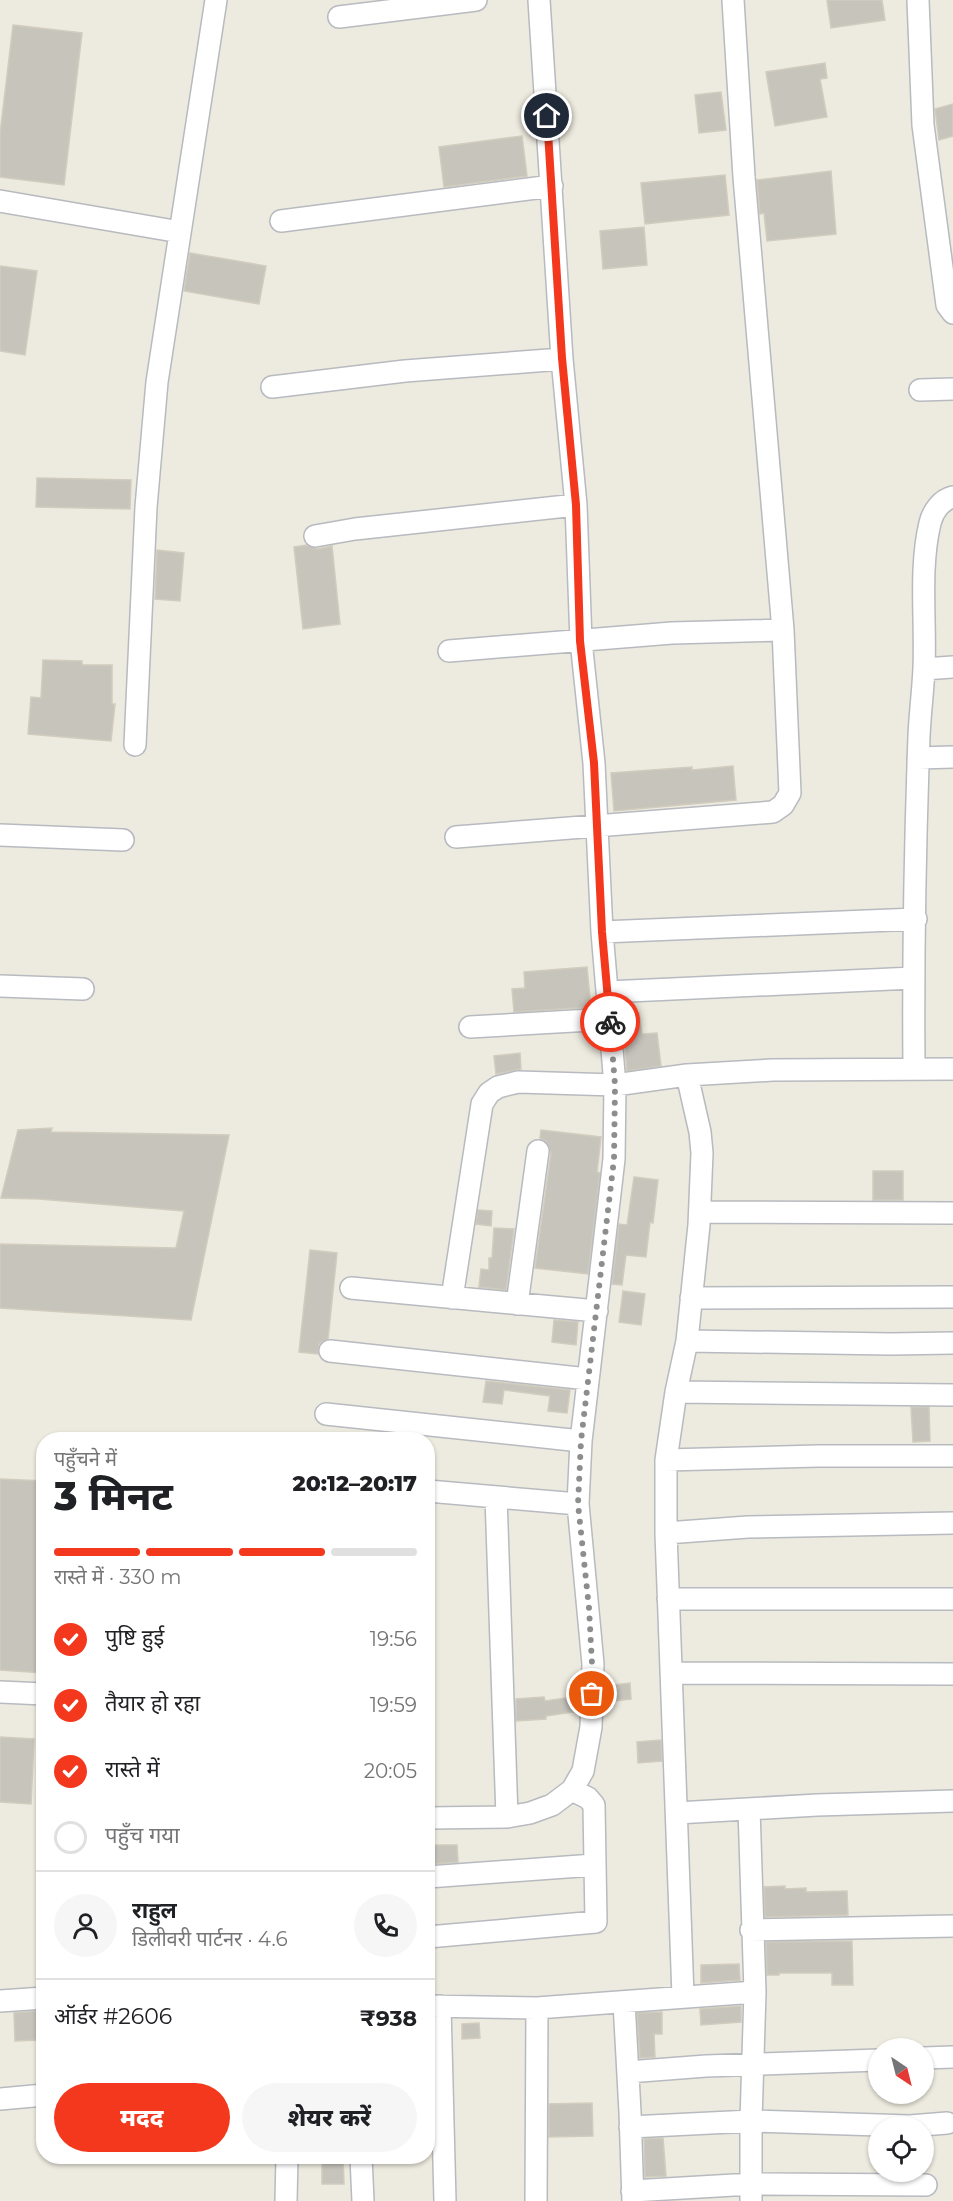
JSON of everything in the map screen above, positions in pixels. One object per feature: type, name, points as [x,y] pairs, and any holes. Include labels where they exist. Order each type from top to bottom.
[{"type":"street","points":[[135,745],[146,507],[157,382],[216,0]]},
{"type":"street","points":[[339,17],[476,0]]},
{"type":"street","points":[[435,1818],[507,1817],[530,1813],[552,1805],[572,1790],[582,1772],[591,1727],[592,1664],[589,1608],[578,1504],[581,1441],[614,1159],[615,1085],[602,932],[594,763],[580,641],[576,505],[562,358],[539,0]]},
{"type":"street","points":[[456,837],[773,812],[783,805],[790,793],[783,630],[744,177],[733,0]]},
{"type":"street","points":[[918,0],[923,125],[947,304],[953,313]]},
{"type":"street","points":[[281,221],[552,186]]},
{"type":"street","points":[[0,201],[180,232]]},
{"type":"street","points":[[272,387],[405,371],[562,358]]},
{"type":"street","points":[[920,390],[953,389]]},
{"type":"street","points":[[914,1068],[913,978],[918,758],[924,669],[925,565],[930,522],[937,507],[953,497]]},
{"type":"street","points":[[315,536],[355,529],[576,505]]},
{"type":"street","points":[[449,651],[672,633],[783,630]]},
{"type":"street","points":[[924,669],[953,666]]},
{"type":"street","points":[[918,758],[953,757]]},
{"type":"street","points":[[0,835],[123,840]]},
{"type":"street","points":[[602,932],[916,919]]},
{"type":"street","points":[[607,992],[913,978]]},
{"type":"street","points":[[0,986],[83,989]]},
{"type":"street","points":[[470,1027],[609,1019]]},
{"type":"street","points":[[452,1298],[477,1125],[482,1104],[489,1093],[498,1087],[518,1082],[615,1085],[687,1075],[773,1070],[953,1069]]},
{"type":"street","points":[[683,1996],[668,1599],[666,1460],[676,1392],[687,1341],[700,1212],[702,1153],[700,1132],[687,1075]]},
{"type":"street","points":[[517,1304],[538,1151]]},
{"type":"street","points":[[700,1212],[953,1213]]},
{"type":"street","points":[[351,1288],[597,1311]]},
{"type":"street","points":[[692,1298],[953,1297]]},
{"type":"street","points":[[687,1341],[953,1343]]},
{"type":"street","points":[[330,1352],[588,1379]]},
{"type":"street","points":[[676,1392],[953,1395]]},
{"type":"street","points":[[326,1414],[581,1441]]},
{"type":"street","points":[[666,1460],[818,1455],[953,1455]]},
{"type":"street","points":[[435,1492],[578,1504]]},
{"type":"street","points":[[496,1497],[507,1817]]},
{"type":"street","points":[[666,1533],[748,1527],[953,1523]]},
{"type":"street","points":[[668,1599],[953,1599]]},
{"type":"street","points":[[672,1673],[953,1674]]},
{"type":"street","points":[[0,1692],[36,1694]]},
{"type":"street","points":[[435,1935],[596,1922],[594,1805],[588,1798],[572,1790]]},
{"type":"street","points":[[677,1814],[953,1801]]},
{"type":"street","points":[[749,1809],[754,1992],[751,2193]]},
{"type":"street","points":[[435,1876],[594,1865]]},
{"type":"street","points":[[752,1930],[953,1926]]},
{"type":"street","points":[[435,2006],[537,2008],[754,1992]]},
{"type":"street","points":[[0,2001],[36,1999]]},
{"type":"street","points":[[624,2002],[632,2196],[926,2185]]},
{"type":"street","points":[[536,2201],[537,2008]]},
{"type":"street","points":[[435,2024],[445,2201]]},
{"type":"street","points":[[934,2058],[953,2057]]},
{"type":"street","points":[[628,2072],[753,2064],[868,2060]]},
{"type":"street","points":[[0,2099],[36,2096]]},
{"type":"street","points":[[630,2127],[751,2121],[910,2126],[947,2123]]},
{"type":"street","points":[[286,2201],[287,2164]]},
{"type":"street","points":[[361,2164],[363,2201]]},
{"type":"building","points":[[827,0],[882,0],[885,20],[831,28]]},
{"type":"building","points":[[13,25],[82,33],[64,185],[0,177],[0,134]]},
{"type":"building","points":[[825,63],[827,78],[820,79],[827,117],[775,126],[766,72]]},
{"type":"building","points":[[721,92],[726,130],[699,133],[695,95]]},
{"type":"building","points":[[953,104],[953,136],[939,140],[935,109]]},
{"type":"building","points":[[522,136],[527,176],[444,187],[439,147]]},
{"type":"building","points":[[831,171],[836,234],[767,241],[764,213],[760,214],[757,180]]},
{"type":"building","points":[[725,175],[729,215],[645,224],[641,183]]},
{"type":"building","points":[[644,227],[647,265],[603,269],[600,231]]},
{"type":"building","points":[[190,253],[266,266],[259,304],[184,291]]},
{"type":"building","points":[[0,266],[37,271],[25,355],[0,351]]},
{"type":"building","points":[[37,478],[131,480],[130,509],[36,507]]},
{"type":"building","points":[[307,545],[317,549],[332,546],[340,624],[303,629],[294,547]]},
{"type":"building","points":[[157,550],[184,553],[180,601],[155,599]]},
{"type":"building","points":[[43,660],[82,661],[82,665],[112,665],[112,704],[115,704],[111,741],[28,734],[31,697],[41,698]]},
{"type":"building","points":[[733,766],[736,800],[614,811],[611,773]]},
{"type":"building","points":[[587,967],[591,1007],[514,1012],[512,989],[525,988],[524,972]]},
{"type":"building","points":[[639,1013],[642,1034],[657,1033],[661,1066],[627,1071],[622,1015]]},
{"type":"building","points":[[520,1053],[521,1069],[496,1074],[494,1056]]},
{"type":"building","points":[[52,1128],[51,1132],[229,1135],[191,1320],[0,1308],[0,1244],[176,1248],[184,1211],[1,1198],[18,1130]]},
{"type":"building","points":[[541,1130],[601,1137],[597,1172],[600,1173],[588,1274],[535,1268],[551,1153],[546,1141],[540,1138]]},
{"type":"building","points":[[873,1171],[903,1171],[903,1200],[873,1200]]},
{"type":"building","points":[[634,1177],[658,1180],[653,1223],[650,1222],[646,1257],[626,1255],[622,1285],[612,1284],[619,1224],[627,1225]]},
{"type":"building","points":[[478,1210],[492,1211],[491,1226],[476,1224]]},
{"type":"building","points":[[494,1228],[514,1229],[506,1290],[479,1287],[481,1269],[489,1270]]},
{"type":"building","points":[[310,1250],[337,1253],[328,1339],[319,1344],[318,1354],[299,1352]]},
{"type":"building","points":[[623,1291],[645,1294],[641,1325],[619,1322]]},
{"type":"building","points":[[554,1320],[578,1322],[576,1345],[552,1342]]},
{"type":"building","points":[[486,1381],[570,1390],[567,1413],[548,1411],[550,1396],[504,1390],[502,1404],[483,1402]]},
{"type":"building","points":[[911,1407],[929,1407],[930,1441],[913,1442]]},
{"type":"building","points":[[0,1479],[36,1481],[36,1673],[0,1670]]},
{"type":"building","points":[[630,1683],[631,1699],[605,1702],[605,1686]]},
{"type":"building","points":[[579,1696],[579,1711],[546,1716],[546,1719],[516,1721],[516,1699],[544,1697],[545,1701]]},
{"type":"building","points":[[0,1737],[34,1739],[31,1804],[0,1802]]},
{"type":"building","points":[[661,1740],[662,1761],[638,1763],[637,1742]]},
{"type":"building","points":[[435,1845],[457,1845],[458,1862],[435,1864]]},
{"type":"building","points":[[785,1886],[785,1889],[806,1888],[806,1892],[847,1891],[848,1915],[765,1917],[764,1887]]},
{"type":"building","points":[[852,1941],[853,1985],[832,1985],[832,1973],[767,1975],[766,1942]]},
{"type":"building","points":[[739,1964],[740,1980],[701,1983],[701,1965]]},
{"type":"building","points":[[741,2006],[741,2022],[701,2025],[700,2009]]},
{"type":"building","points":[[36,2011],[36,2040],[15,2041],[14,2013]]},
{"type":"building","points":[[662,2012],[662,2034],[654,2034],[655,2057],[640,2058],[637,2013]]},
{"type":"building","points":[[479,2023],[480,2038],[462,2039],[462,2024]]},
{"type":"building","points":[[592,2103],[593,2136],[549,2137],[549,2104]]},
{"type":"building","points":[[663,2138],[666,2176],[645,2177],[644,2139]]},
{"type":"building","points":[[322,2164],[343,2164],[344,2184],[322,2184]]},
{"type":"way so far","points":[[592,1694],[589,1608],[578,1504],[581,1441],[614,1159],[615,1085],[610,1022]]},
{"type":"route","points":[[547,116],[562,358],[576,505],[580,641],[594,763],[602,932],[610,1022]]}]
